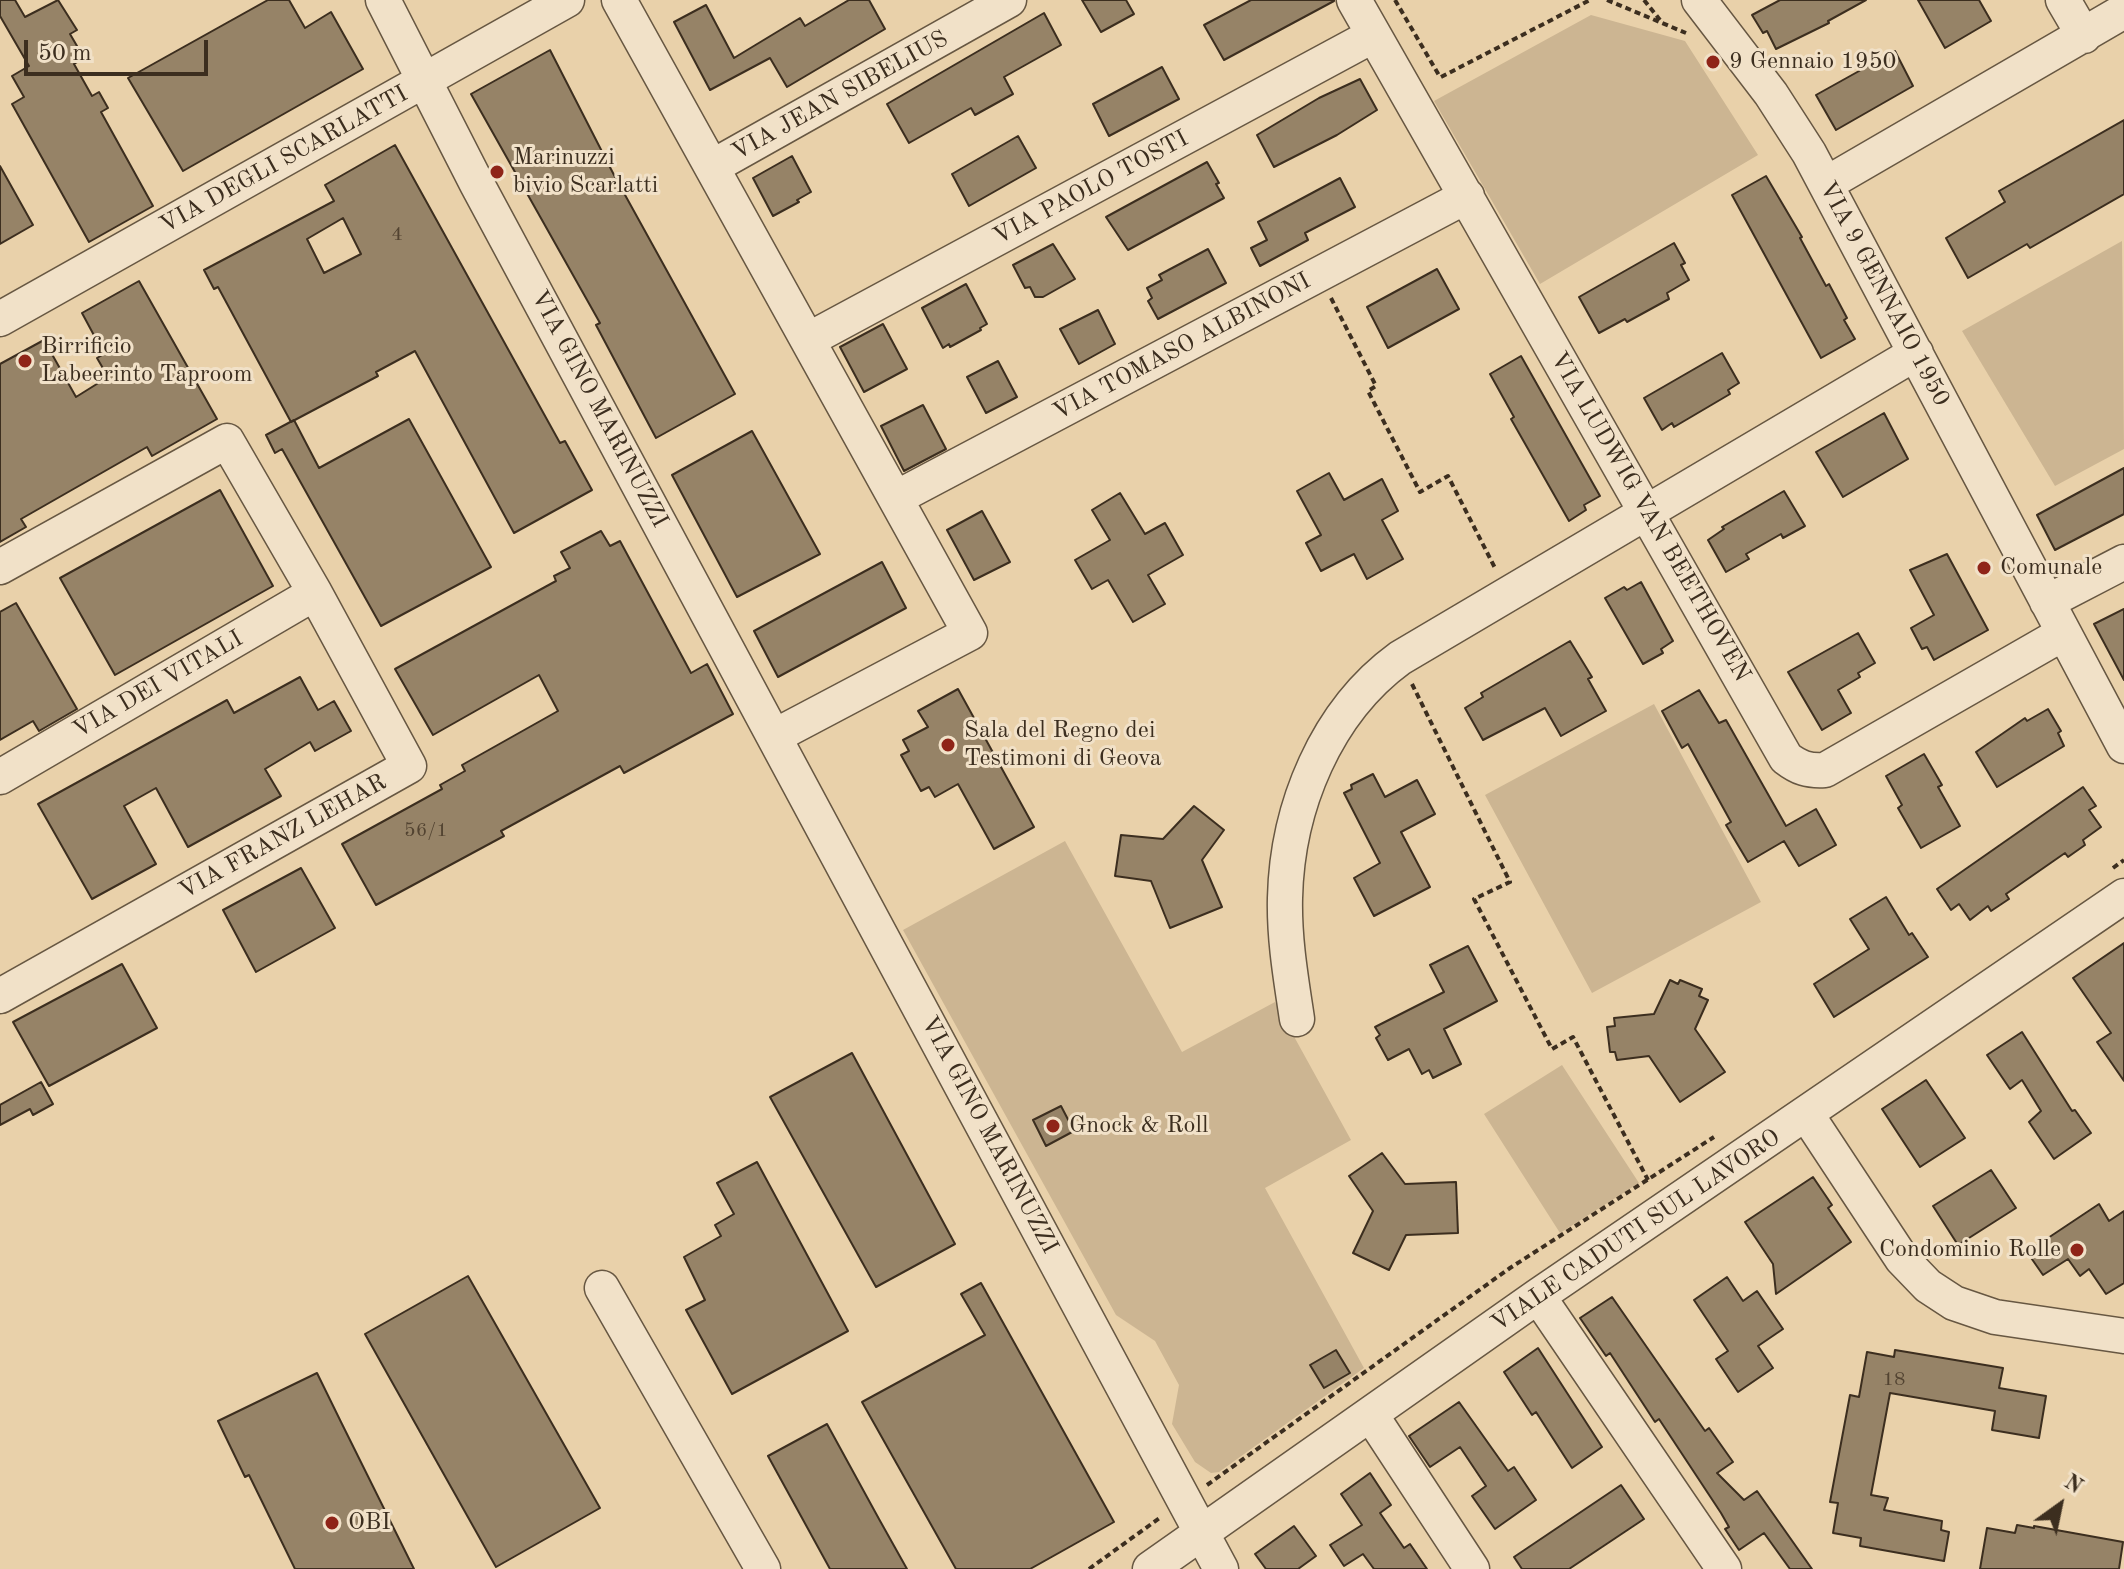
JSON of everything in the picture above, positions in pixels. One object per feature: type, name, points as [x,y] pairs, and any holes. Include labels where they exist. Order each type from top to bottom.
[{"type":"street","name":"VIA GINO MARINUZZI","points":[[383,0],[477,184],[1221,1569]]},
{"type":"street","name":"VIA DEGLI SCARLATTI","points":[[0,319],[567,0]]},
{"type":"street","points":[[619,0],[970,633],[775,736]]},
{"type":"street","name":"VIA JEAN SIBELIUS","points":[[712,167],[1009,0]]},
{"type":"street","name":"VIA LUDWIG VAN BEETHOVEN","points":[[1354,0],[1648,511],[1786,758],[1810,771],[1825,770],[2064,633]]},
{"type":"street","points":[[2063,0],[2084,36]]},
{"type":"street","name":"VIA 9 GENNAIO 1950","points":[[1701,10],[1771,94],[1826,184],[2124,746]]},
{"type":"street","points":[[1826,184],[2124,11]]},
{"type":"street","name":"VIA PAOLO TOSTI","points":[[808,340],[1374,35]]},
{"type":"street","name":"VIA TOMASO ALBINONI","points":[[896,498],[1467,196]]},
{"type":"street","points":[[1297,1019],[1287,954],[1285,896],[1293,836],[1311,774],[1336,724],[1374,677],[1400,658],[1916,353]]},
{"type":"street","name":"VIA FRANZ LEHAR","points":[[0,567],[227,441],[315,593],[409,766],[0,996]]},
{"type":"street","points":[[2047,602],[2124,562]]},
{"type":"street","name":"VIA DEI VITALI","points":[[0,777],[315,593]]},
{"type":"street","name":"VIALE CADUTI SUL LAVORO","points":[[1150,1569],[1538,1296],[2124,896]]},
{"type":"street","points":[[1807,1115],[1902,1259],[1928,1286],[1954,1303],[1995,1317],[2123,1335]]},
{"type":"street","points":[[602,1288],[763,1569]]},
{"type":"street","points":[[1538,1296],[1724,1569]]},
{"type":"street","points":[[1371,1415],[1472,1569]]},
{"type":"path","points":[[1441,77],[1590,0]]},
{"type":"path","points":[[1607,0],[1661,23],[1701,10]]},
{"type":"path","points":[[1644,0],[1661,23]]},
{"type":"path","points":[[1319,275],[1376,386],[1368,391],[1420,492],[1448,476],[1509,595]]},
{"type":"path","points":[[1400,658],[1510,882],[1474,899],[1552,1049],[1573,1037],[1648,1180]]},
{"type":"shaded area","points":[[1591,15],[1685,41],[1758,155],[1540,284],[1434,101]]},
{"type":"shaded area","points":[[2122,241],[2124,449],[2055,486],[1962,331]]},
{"type":"shaded area","points":[[1654,704],[1761,902],[1592,993],[1485,795]]},
{"type":"shaded area","points":[[1065,841],[1182,1052],[1275,1002],[1351,1140],[1265,1188],[1364,1368],[1219,1472],[1211,1473],[1195,1462],[1172,1424],[1179,1385],[1155,1341],[1116,1315],[903,930]]},
{"type":"shaded area","points":[[1562,1065],[1639,1183],[1560,1233],[1484,1114]]},
{"type":"building","points":[[0,0],[15,0],[25,17],[58,0],[77,30],[70,34],[84,58],[74,64],[92,96],[99,92],[108,108],[101,112],[153,206],[89,242],[12,104],[24,97],[12,76],[29,66],[0,16]]},
{"type":"building","points":[[268,0],[289,0],[305,28],[331,12],[363,69],[183,171],[128,78]]},
{"type":"building","points":[[849,0],[869,0],[885,29],[787,87],[770,58],[710,90],[674,22],[706,5],[734,58],[800,18],[805,26]]},
{"type":"building","points":[[1082,0],[1126,0],[1134,14],[1101,32]]},
{"type":"building","points":[[1251,0],[1334,1],[1224,60],[1204,25]]},
{"type":"building","points":[[1780,0],[1866,0],[1829,23],[1776,49],[1767,31],[1763,33],[1752,15]]},
{"type":"building","points":[[1918,0],[1979,0],[1991,21],[1945,48]]},
{"type":"building","points":[[1044,13],[1061,45],[1004,77],[1013,94],[975,115],[971,108],[909,143],[887,104]]},
{"type":"building","points":[[550,50],[614,175],[735,394],[656,438],[596,325],[600,323],[471,94]]},
{"type":"building","points":[[1895,51],[1913,86],[1836,130],[1816,95]]},
{"type":"building","points":[[1162,67],[1179,99],[1109,136],[1093,104]]},
{"type":"building","points":[[1360,79],[1377,110],[1337,135],[1274,167],[1257,135],[1319,98]]},
{"type":"building","points":[[2124,120],[2124,194],[2030,248],[2027,244],[1968,278],[1946,238],[2005,202],[1999,191]]},
{"type":"building","points":[[1018,136],[1036,168],[969,206],[952,174]]},
{"type":"building","points":[[395,145],[560,443],[565,441],[592,490],[514,533],[415,351],[376,372],[378,376],[291,422],[218,287],[214,289],[204,270],[334,201],[325,185]],"holes":[[[343,218],[361,254],[324,273],[307,239]]]},
{"type":"building","points":[[792,156],[811,192],[773,216],[753,178]]},
{"type":"building","points":[[1207,162],[1224,198],[1128,250],[1106,217]]},
{"type":"building","points":[[0,166],[33,225],[0,244]]},
{"type":"building","points":[[1766,176],[1826,286],[1829,284],[1855,339],[1821,358],[1732,195]]},
{"type":"building","points":[[1340,178],[1355,207],[1305,233],[1308,240],[1260,266],[1251,248],[1267,240],[1258,222]]},
{"type":"building","points":[[1674,243],[1685,263],[1681,265],[1689,280],[1667,293],[1669,299],[1599,333],[1579,297]]},
{"type":"building","points":[[1053,244],[1075,279],[1043,297],[1035,297],[1030,287],[1025,288],[1013,265]]},
{"type":"building","points":[[1208,249],[1226,283],[1158,319],[1148,301],[1152,298],[1147,288],[1162,280],[1159,275]]},
{"type":"building","points":[[1437,269],[1459,309],[1388,348],[1367,307]]},
{"type":"building","points":[[139,281],[217,419],[152,456],[147,447],[21,519],[26,527],[0,542],[0,364],[44,340],[76,397],[108,377],[97,358],[104,354],[82,313]]},
{"type":"building","points":[[966,284],[987,324],[950,347],[949,344],[943,348],[922,308]]},
{"type":"building","points":[[1098,310],[1115,344],[1079,364],[1060,329]]},
{"type":"building","points":[[883,324],[907,369],[864,392],[840,347]]},
{"type":"building","points":[[1722,353],[1739,383],[1728,390],[1730,394],[1674,427],[1672,423],[1662,430],[1644,398]]},
{"type":"building","points":[[1521,356],[1600,496],[1584,505],[1586,510],[1569,521],[1511,419],[1514,417],[1490,374]]},
{"type":"building","points":[[998,361],[1017,397],[986,413],[967,377]]},
{"type":"building","points":[[923,405],[946,449],[904,471],[881,426]]},
{"type":"building","points":[[1884,413],[1908,459],[1843,497],[1816,452]]},
{"type":"building","points":[[409,419],[491,567],[381,626],[282,449],[275,453],[266,435],[294,420],[319,468]]},
{"type":"building","points":[[752,431],[820,554],[737,597],[672,475]]},
{"type":"building","points":[[2124,468],[2124,514],[2055,550],[2037,515]]},
{"type":"building","points":[[1329,473],[1344,500],[1382,479],[1398,511],[1382,520],[1403,559],[1367,579],[1354,554],[1321,571],[1306,543],[1321,535],[1297,491]]},
{"type":"building","points":[[220,490],[273,586],[115,675],[60,578]]},
{"type":"building","points":[[1784,491],[1805,526],[1783,538],[1781,534],[1746,554],[1749,559],[1726,572],[1708,540],[1724,529],[1722,527]]},
{"type":"building","points":[[1120,493],[1145,534],[1165,523],[1183,555],[1148,575],[1165,604],[1133,622],[1108,580],[1092,589],[1075,560],[1110,540],[1092,510]]},
{"type":"building","points":[[982,511],[1010,562],[974,580],[947,530]]},
{"type":"building","points":[[601,531],[610,546],[620,541],[691,673],[707,664],[733,714],[624,773],[620,766],[501,831],[504,836],[376,905],[342,844],[442,789],[440,785],[465,771],[462,765],[558,711],[539,675],[433,735],[395,669],[556,581],[554,576],[570,568],[561,552]]},
{"type":"building","points":[[1947,554],[1988,630],[1934,660],[1927,647],[1922,649],[1911,628],[1934,615],[1910,570]]},
{"type":"building","points":[[882,562],[906,608],[778,677],[754,631]]},
{"type":"building","points":[[1641,582],[1673,641],[1661,649],[1663,653],[1643,664],[1605,598]]},
{"type":"building","points":[[16,603],[77,709],[39,731],[33,721],[0,740],[0,612]]},
{"type":"building","points":[[2124,609],[2124,680],[2094,624]]},
{"type":"building","points":[[1858,633],[1875,663],[1858,673],[1860,677],[1838,690],[1851,713],[1822,730],[1788,672]]},
{"type":"building","points":[[1570,641],[1592,677],[1588,679],[1606,711],[1561,736],[1545,708],[1483,740],[1465,708],[1483,697],[1481,693]]},
{"type":"building","points":[[300,677],[318,710],[334,701],[351,731],[315,751],[310,742],[265,769],[281,796],[188,847],[156,788],[124,806],[156,864],[92,899],[38,804],[227,700],[234,713]]},
{"type":"building","name":"Sala del Regno dei Testimoni di Geova","points":[[958,689],[1034,827],[994,849],[958,784],[935,797],[929,787],[921,791],[901,755],[909,751],[903,740],[928,727],[918,711]]},
{"type":"building","points":[[1699,690],[1719,723],[1726,720],[1786,826],[1816,809],[1836,845],[1799,866],[1784,841],[1748,862],[1726,825],[1731,822],[1688,744],[1682,748],[1662,711]]},
{"type":"building","points":[[2048,709],[2061,731],[2058,733],[2064,746],[1997,787],[1976,752],[2025,718],[2027,721]]},
{"type":"building","points":[[1924,754],[1960,826],[1921,848],[1898,808],[1902,805],[1886,776]]},
{"type":"building","points":[[1373,774],[1385,797],[1417,780],[1435,814],[1401,832],[1430,887],[1374,916],[1354,878],[1380,863],[1344,793],[1352,789],[1351,785]]},
{"type":"building","points":[[2083,787],[2096,806],[2089,810],[2101,827],[2083,840],[2085,845],[2068,857],[2065,853],[2006,894],[2009,899],[1991,911],[1988,906],[1970,920],[1959,904],[1951,910],[1937,889]]},
{"type":"building","points":[[1194,806],[1224,830],[1202,860],[1222,907],[1170,928],[1151,881],[1115,876],[1121,835],[1163,839]]},
{"type":"building","points":[[301,868],[335,928],[256,972],[223,910]]},
{"type":"building","points":[[1886,897],[1909,935],[1912,933],[1928,957],[1834,1017],[1814,984],[1869,949],[1850,919]]},
{"type":"building","points":[[2124,943],[2124,1081],[2097,1042],[2111,1033],[2073,978]]},
{"type":"building","points":[[1468,946],[1497,1001],[1444,1029],[1461,1064],[1433,1078],[1429,1070],[1422,1074],[1409,1049],[1388,1060],[1376,1038],[1380,1035],[1375,1027],[1444,992],[1430,965]]},
{"type":"building","points":[[122,964],[157,1028],[49,1086],[13,1022]]},
{"type":"building","points":[[1670,980],[1678,984],[1680,980],[1702,989],[1699,996],[1708,1000],[1695,1029],[1725,1072],[1680,1102],[1649,1056],[1617,1060],[1615,1052],[1610,1052],[1607,1027],[1615,1026],[1614,1018],[1654,1014]]},
{"type":"building","points":[[2022,1032],[2072,1111],[2075,1110],[2091,1133],[2054,1159],[2029,1122],[2041,1111],[2022,1080],[2010,1089],[1987,1055]]},
{"type":"building","points":[[852,1053],[955,1244],[876,1287],[770,1097]]},
{"type":"building","points":[[1926,1080],[1965,1138],[1920,1167],[1882,1109]]},
{"type":"building","points":[[41,1082],[53,1104],[33,1115],[30,1109],[0,1125],[0,1105]]},
{"type":"building","name":"Gnock & Roll","points":[[1061,1106],[1074,1131],[1046,1146],[1033,1120]]},
{"type":"building","points":[[1382,1153],[1405,1184],[1456,1182],[1458,1233],[1406,1235],[1389,1270],[1353,1253],[1373,1211],[1349,1176]]},
{"type":"building","points":[[757,1162],[848,1331],[732,1394],[686,1310],[705,1300],[684,1257],[721,1236],[715,1225],[734,1214],[717,1183]]},
{"type":"building","points":[[1991,1170],[2016,1208],[1958,1245],[1933,1206]]},
{"type":"building","points":[[1813,1177],[1832,1205],[1828,1208],[1851,1242],[1776,1294],[1773,1264],[1745,1222]]},
{"type":"building","name":"Condominio Rolle","points":[[2099,1204],[2109,1221],[2124,1211],[2124,1283],[2106,1294],[2089,1269],[2080,1276],[2068,1259],[2043,1275],[2027,1252]]},
{"type":"building","points":[[468,1276],[600,1508],[496,1567],[365,1334]]},
{"type":"building","points":[[1727,1277],[1743,1301],[1757,1291],[1783,1329],[1758,1346],[1773,1368],[1738,1392],[1716,1359],[1728,1351],[1694,1300]]},
{"type":"building","points":[[981,1283],[1114,1522],[1030,1569],[956,1569],[862,1402],[985,1335],[961,1294]]},
{"type":"building","points":[[1612,1297],[1705,1431],[1709,1428],[1733,1462],[1717,1473],[1744,1500],[1757,1491],[1812,1569],[1790,1569],[1764,1533],[1739,1550],[1725,1529],[1729,1527],[1721,1513],[1659,1419],[1655,1422],[1610,1353],[1606,1356],[1580,1318]]},
{"type":"building","points":[[1538,1348],[1602,1447],[1572,1468],[1536,1412],[1532,1415],[1504,1372]]},
{"type":"building","points":[[1336,1350],[1350,1373],[1324,1388],[1310,1365]]},
{"type":"building","points":[[1895,1350],[2003,1368],[1999,1388],[2046,1396],[2039,1438],[1992,1430],[1995,1411],[1890,1393],[1871,1495],[1888,1498],[1884,1510],[1942,1521],[1941,1530],[1949,1532],[1944,1561],[1860,1546],[1861,1538],[1833,1533],[1838,1503],[1830,1502],[1850,1395],[1859,1397],[1867,1352],[1894,1357]]},
{"type":"building","name":"OBI","points":[[317,1373],[414,1569],[295,1569],[249,1475],[245,1477],[218,1421]]},
{"type":"building","points":[[1459,1402],[1508,1471],[1514,1467],[1536,1500],[1495,1529],[1472,1496],[1486,1486],[1460,1447],[1430,1467],[1409,1436]]},
{"type":"building","points":[[827,1424],[907,1569],[830,1569],[768,1456]]},
{"type":"building","points":[[1370,1473],[1391,1505],[1380,1513],[1404,1548],[1410,1544],[1427,1569],[1374,1569],[1363,1554],[1344,1566],[1330,1545],[1362,1525],[1341,1494]]},
{"type":"building","points":[[1621,1485],[1644,1519],[1569,1569],[1522,1569],[1514,1557]]},
{"type":"building","points":[[2017,1525],[2123,1542],[2119,1569],[1980,1569],[1987,1528],[2015,1533]]},
{"type":"building","points":[[1294,1526],[1316,1556],[1298,1569],[1266,1569],[1255,1554]]},
{"type":"place","name":"9 Gennaio 1950","points":[[1713,62]]},
{"type":"place","name":"Marinuzzi bivio Scarlatti","points":[[497,172]]},
{"type":"place","name":"Birrificio Labeerinto Taproom","points":[[25,361]]},
{"type":"place","name":"Comunale","points":[[1984,568]]},
{"type":"place","name":"Sala del Regno dei Testimoni di Geova","points":[[948,745]]},
{"type":"place","name":"Gnock & Roll","points":[[1053,1126]]},
{"type":"place","name":"Condominio Rolle","points":[[2077,1250]]},
{"type":"place","name":"OBI","points":[[332,1523]]}]
